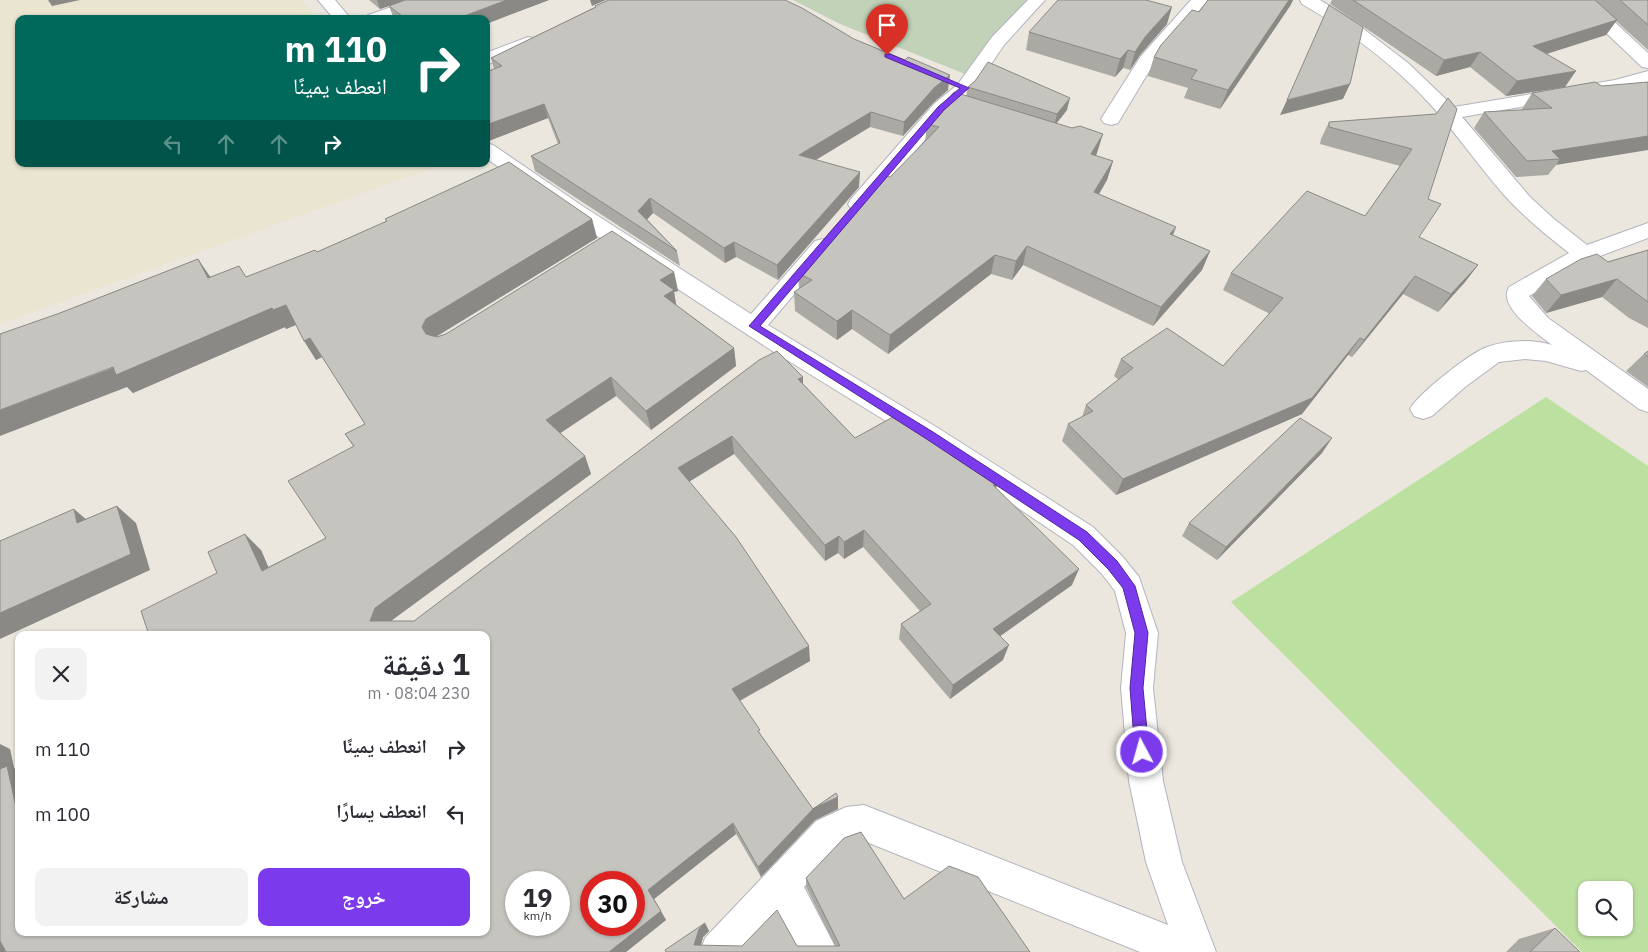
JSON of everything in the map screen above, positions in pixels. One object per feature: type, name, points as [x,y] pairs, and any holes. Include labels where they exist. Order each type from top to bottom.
[{"type":"street","points":[[326,0],[339,15]]},
{"type":"street","points":[[385,15],[428,0]]},
{"type":"street","points":[[754,326],[957,94],[998,41],[1037,0]]},
{"type":"street","points":[[1111,119],[1147,60],[1200,0]]},
{"type":"street","points":[[1308,0],[1338,18],[1419,84],[1450,114],[1490,167],[1535,214],[1584,254]]},
{"type":"street","points":[[1587,0],[1587,4],[1648,63]]},
{"type":"street","points":[[490,58],[540,37]]},
{"type":"street","points":[[1450,114],[1618,85],[1648,76]]},
{"type":"street","points":[[490,152],[576,212],[783,346],[929,435],[1083,536],[1112,565],[1128,586],[1142,633],[1137,688],[1146,781],[1164,862],[1197,952]]},
{"type":"street","points":[[1648,230],[1584,254],[1518,293],[1518,301],[1540,324],[1648,402]]},
{"type":"street","points":[[592,253],[617,237]]},
{"type":"street","points":[[1619,240],[1641,253]]},
{"type":"street","points":[[759,364],[783,346]]},
{"type":"street","points":[[1422,409],[1456,380],[1493,354],[1525,350],[1546,352],[1600,368]]},
{"type":"street","points":[[719,952],[830,834],[841,826],[853,822],[864,823],[1188,952]]},
{"type":"street","points":[[782,883],[819,952]]},
{"type":"shaded area","points":[[0,0],[301,0],[315,15],[15,15],[15,167],[436,167],[0,324]]},
{"type":"green space","points":[[793,0],[1029,0],[965,74],[840,24]]},
{"type":"green space","points":[[1546,397],[1648,466],[1648,952],[1582,952],[1231,602]]},
{"type":"building","points":[[405,0],[507,0],[467,15],[401,15],[389,6]]},
{"type":"building","points":[[609,0],[785,0],[854,39],[905,60],[908,57],[950,75],[934,88],[904,122],[871,112],[799,155],[860,172],[777,265],[734,242],[724,248],[650,198],[638,211],[677,251],[531,156],[560,143],[544,104],[490,124],[490,70],[502,66],[491,58]]},
{"type":"building","points":[[1058,0],[1146,0],[1172,7],[1145,37],[1135,52],[1128,50],[1120,59],[1029,32]]},
{"type":"building","points":[[1208,0],[1289,0],[1228,90],[1191,79],[1197,70],[1154,57],[1161,45],[1192,10],[1199,12]]},
{"type":"building","points":[[1353,0],[1595,0],[1617,20],[1533,46],[1576,71],[1517,81],[1480,52],[1444,60]]},
{"type":"building","points":[[1620,0],[1648,0],[1648,25]]},
{"type":"building","points":[[1329,5],[1363,27],[1350,84],[1287,100]]},
{"type":"building","points":[[988,62],[1070,98],[1057,114],[968,87],[975,81]]},
{"type":"building","points":[[1595,82],[1602,86],[1648,82],[1648,136],[1552,151],[1560,159],[1527,161],[1484,112],[1552,108],[1532,93]]},
{"type":"building","points":[[954,92],[1072,128],[1080,126],[1103,134],[1091,154],[1113,161],[1094,192],[1176,227],[1170,234],[1210,251],[1161,307],[1027,246],[1016,261],[995,255],[890,335],[852,310],[837,321],[794,292],[812,280],[798,273],[883,175],[890,177],[939,127],[927,124]]},
{"type":"building","points":[[1448,98],[1457,109],[1428,199],[1441,204],[1419,237],[1478,265],[1451,294],[1415,276],[1364,340],[1360,338],[1312,398],[1123,479],[1068,424],[1093,411],[1086,405],[1133,368],[1121,359],[1167,328],[1223,366],[1283,298],[1231,273],[1307,191],[1365,216],[1412,149],[1329,127],[1329,122],[1436,114]]},
{"type":"building","points":[[509,162],[592,219],[426,319],[422,327],[426,334],[437,337],[446,334],[612,231],[674,272],[660,280],[674,290],[664,296],[734,348],[646,411],[611,377],[546,420],[585,456],[375,608],[370,621],[414,621],[759,360],[777,351],[803,377],[798,379],[855,438],[900,413],[965,455],[998,482],[993,485],[1079,569],[993,629],[1009,645],[953,685],[901,624],[931,604],[864,530],[844,542],[839,536],[825,545],[732,436],[678,468],[736,537],[809,646],[732,689],[760,730],[758,731],[813,809],[758,867],[733,823],[648,890],[661,911],[645,924],[645,871],[580,871],[580,936],[629,936],[609,952],[6,952],[0,941],[0,769],[7,766],[15,802],[15,936],[490,936],[490,631],[148,631],[141,611],[217,573],[208,552],[245,534],[262,571],[326,538],[288,481],[354,446],[345,434],[365,424],[310,338],[304,341],[286,305],[273,310],[272,308],[116,375],[113,367],[0,410],[0,334],[60,313],[198,259],[208,278],[239,266],[246,277],[315,250],[317,252],[387,221],[385,219]]},
{"type":"building","points":[[1648,250],[1648,302],[1617,279],[1561,295],[1546,279],[1581,259],[1597,254],[1608,262]]},
{"type":"building","points":[[1300,418],[1332,438],[1226,547],[1189,523]]},
{"type":"building","points":[[117,506],[131,554],[0,613],[0,541],[74,509],[77,523]]},
{"type":"building","points":[[836,793],[838,797],[815,807]]},
{"type":"building","points":[[861,832],[904,899],[949,866],[978,877],[1030,952],[666,952],[665,950],[705,923],[699,929],[694,945],[742,946],[777,910],[797,946],[840,946],[806,878],[844,838]]},
{"type":"building","points":[[1555,928],[1580,952],[1530,952]]},
{"type":"route","points":[[887,55],[965,88],[941,108],[754,326],[783,346],[929,435],[1083,536],[1112,565],[1128,586],[1142,633],[1137,688],[1142,752]]}]
